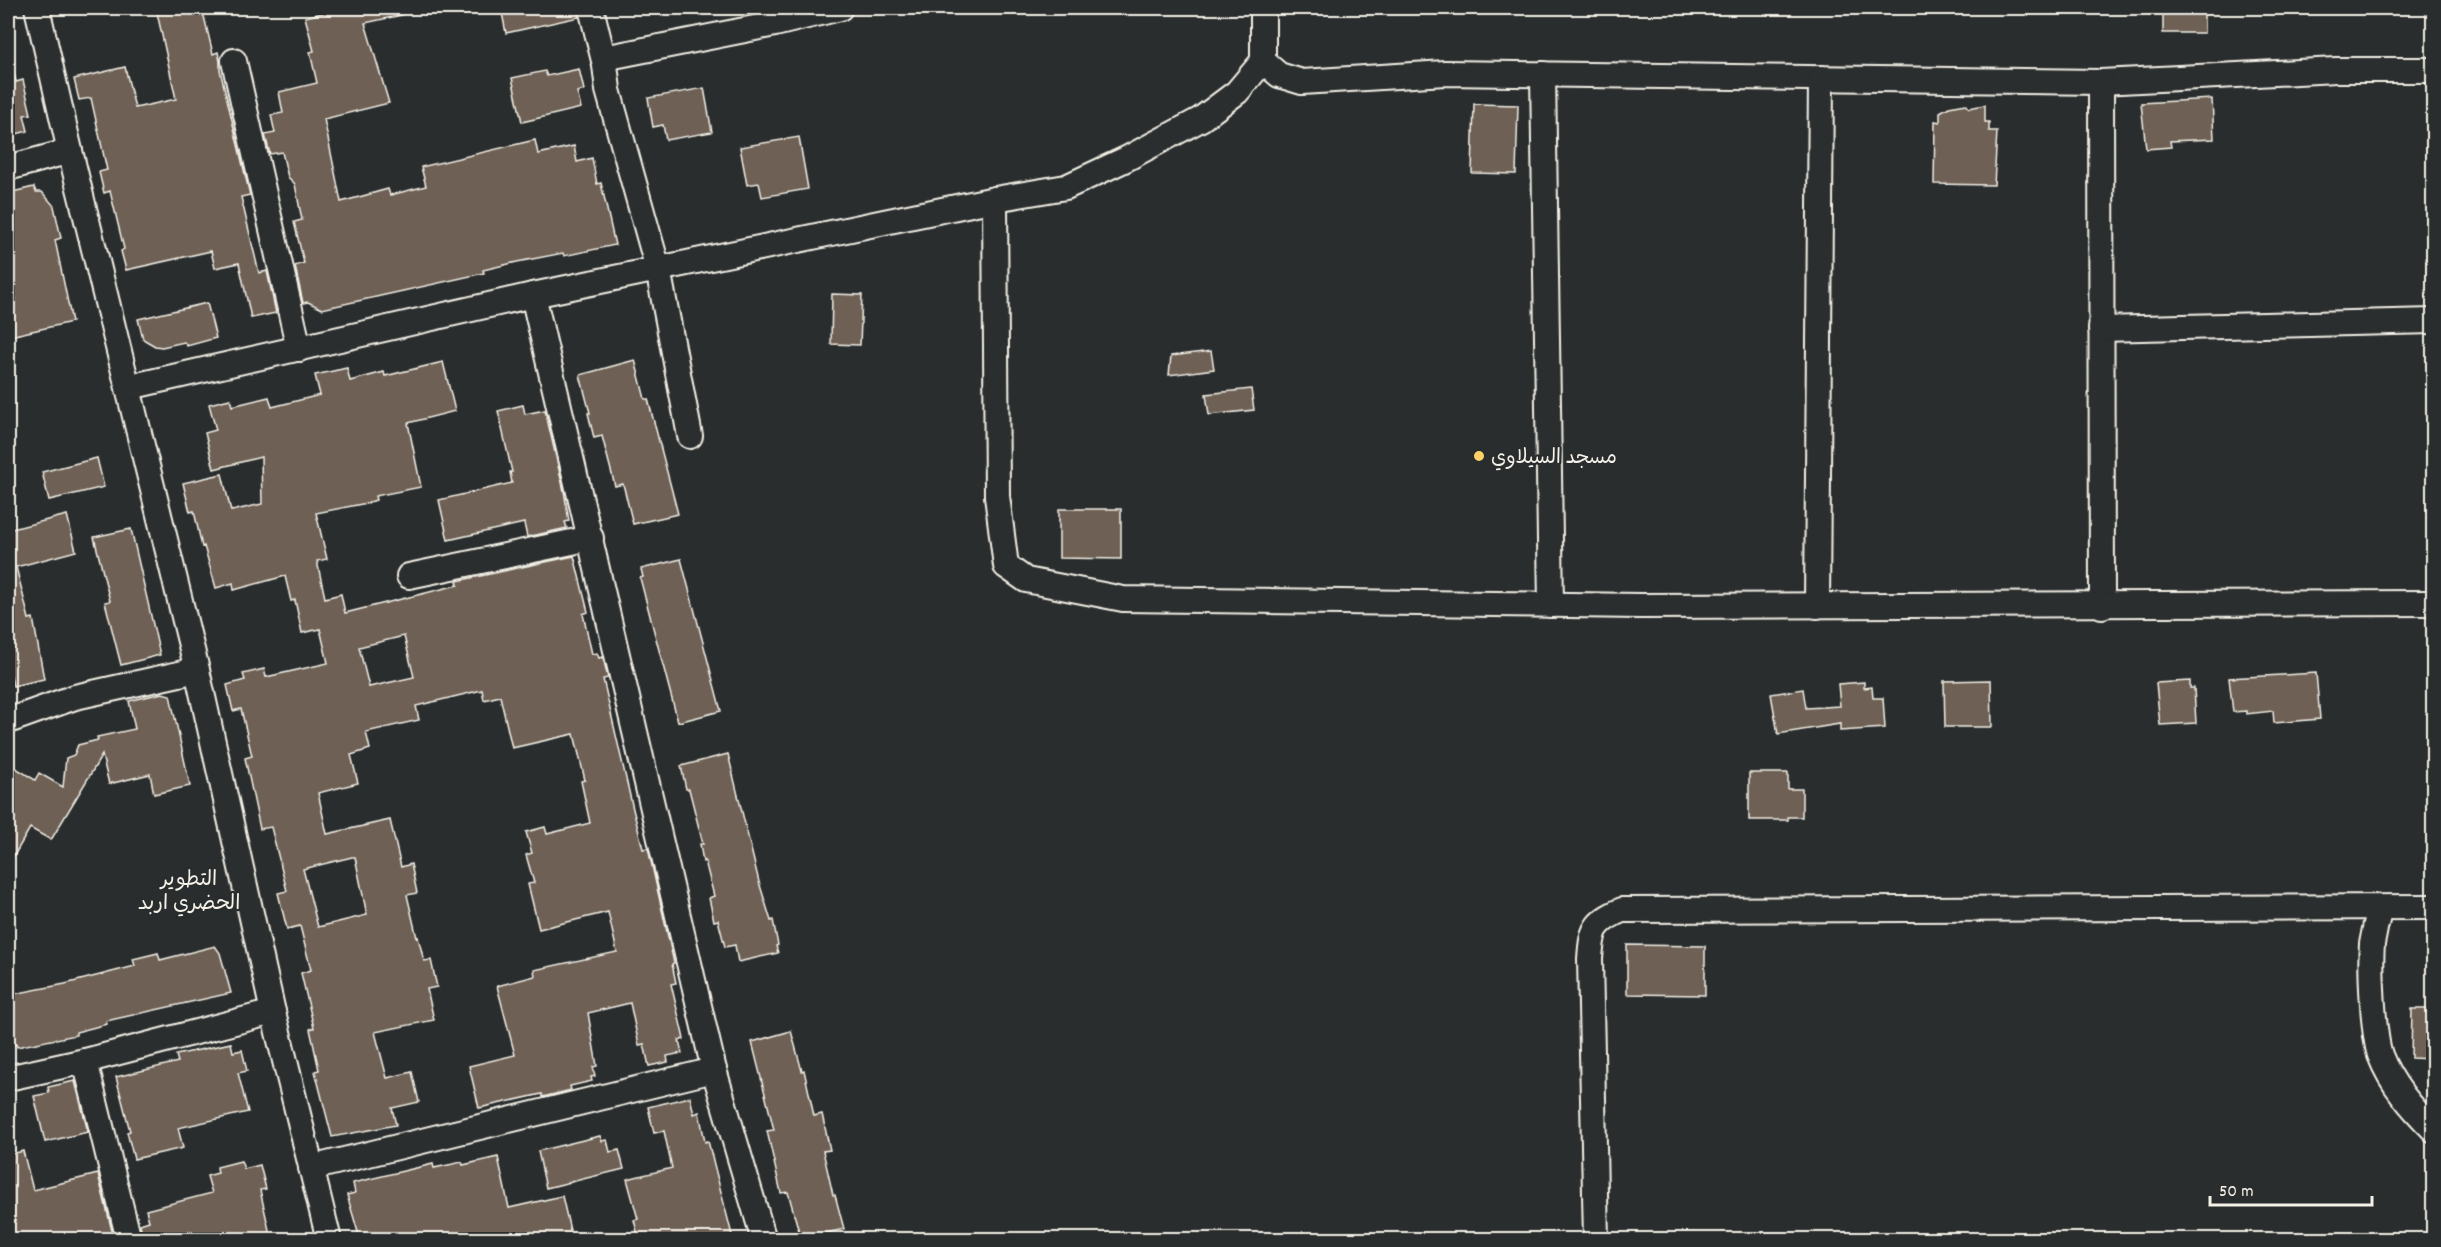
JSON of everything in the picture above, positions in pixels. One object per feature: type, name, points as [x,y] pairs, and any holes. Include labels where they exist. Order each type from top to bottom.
[{"type":"street","points":[[37,8],[197,670],[273,1012],[328,1239]]},
{"type":"street","points":[[591,8],[605,64],[608,90],[658,269],[690,436]]},
{"type":"street","points":[[605,64],[609,57],[775,24],[840,8]]},
{"type":"street","points":[[129,387],[533,295],[1066,187],[1126,159],[1201,119],[1237,92],[1263,61],[1263,8]]},
{"type":"street","points":[[234,61],[299,349]]},
{"type":"street","points":[[1263,61],[1279,75],[1302,82],[1445,73],[2101,82],[2428,65]]},
{"type":"street","points":[[1543,74],[1551,605]]},
{"type":"street","points":[[1817,606],[1821,78]]},
{"type":"street","points":[[2101,82],[2102,606]]},
{"type":"street","points":[[8,168],[70,151]]},
{"type":"street","points":[[995,200],[997,496],[1006,566],[1026,580],[1123,599],[1817,606],[2433,603]]},
{"type":"street","points":[[533,295],[714,1070],[764,1239]]},
{"type":"street","points":[[2101,329],[2433,321]]},
{"type":"street","points":[[409,576],[591,538]]},
{"type":"street","points":[[8,721],[75,697],[197,670]]},
{"type":"street","points":[[1596,1239],[1591,936],[1606,916],[1622,910],[2433,907]]},
{"type":"street","points":[[2380,908],[2372,944],[2374,1016],[2380,1053],[2392,1080],[2433,1130]]},
{"type":"street","points":[[8,1078],[85,1061],[273,1012]]},
{"type":"street","points":[[85,1061],[129,1239]]},
{"type":"street","points":[[311,1168],[714,1070]]},
{"type":"building","points":[[156,8],[202,8],[213,54],[218,52],[220,70],[250,195],[241,197],[259,273],[267,271],[276,313],[251,318],[239,263],[215,268],[211,251],[126,270],[121,251],[124,249],[110,191],[104,193],[99,172],[107,170],[91,98],[79,100],[74,79],[125,67],[135,108],[176,99]]},
{"type":"building","points":[[344,8],[401,8],[402,15],[365,23],[389,103],[324,119],[341,202],[388,189],[390,195],[426,186],[421,167],[535,140],[538,154],[574,146],[577,162],[592,158],[597,184],[601,183],[615,245],[564,256],[563,253],[517,262],[483,270],[484,273],[322,309],[308,302],[303,303],[295,266],[304,263],[294,222],[302,220],[295,184],[288,177],[282,152],[270,154],[265,135],[275,133],[271,115],[283,113],[279,92],[317,83],[310,52],[314,51],[305,17]]},
{"type":"building","points":[[501,8],[577,8],[579,17],[506,33]]},
{"type":"building","points":[[2163,8],[2204,8],[2204,33],[2163,33]]},
{"type":"building","points":[[579,69],[584,90],[577,92],[581,108],[522,122],[512,78],[545,71],[547,76]]},
{"type":"building","points":[[8,73],[14,73],[16,82],[23,80],[31,114],[24,115],[28,131],[8,136]]},
{"type":"building","points":[[704,88],[712,132],[666,140],[663,125],[653,127],[648,98]]},
{"type":"building","points":[[2212,99],[2214,139],[2170,141],[2171,147],[2146,149],[2141,103]]},
{"type":"building","points":[[1474,104],[1518,105],[1516,174],[1472,173]]},
{"type":"building","points":[[1966,104],[1969,108],[1985,105],[1985,122],[1989,122],[1989,131],[1997,131],[1994,185],[1934,184],[1935,121],[1940,122],[1940,112],[1949,107]]},
{"type":"building","points":[[799,137],[808,189],[762,197],[759,183],[747,185],[740,147]]},
{"type":"building","points":[[34,187],[36,192],[42,192],[54,206],[61,238],[55,240],[72,322],[10,336],[8,302],[16,300],[8,266],[8,193]]},
{"type":"building","points":[[832,294],[862,295],[860,345],[831,344]]},
{"type":"building","points":[[207,303],[216,338],[187,346],[184,342],[162,347],[143,339],[138,319]]},
{"type":"building","points":[[1211,351],[1214,369],[1169,375],[1171,356]]},
{"type":"building","points":[[635,360],[645,399],[648,399],[678,514],[633,524],[623,484],[615,486],[602,436],[594,438],[580,375]]},
{"type":"building","points":[[443,362],[455,411],[408,423],[421,487],[375,496],[376,500],[367,503],[316,513],[327,559],[317,561],[325,598],[341,594],[345,613],[458,585],[457,581],[574,556],[588,612],[583,614],[592,654],[597,653],[599,658],[603,657],[608,678],[603,679],[633,809],[643,849],[648,848],[674,963],[672,964],[676,983],[671,984],[684,1039],[679,1040],[682,1053],[667,1056],[668,1062],[649,1066],[644,1044],[639,1045],[630,1003],[588,1013],[597,1066],[593,1067],[595,1076],[591,1077],[592,1081],[570,1086],[571,1090],[543,1097],[542,1094],[479,1108],[469,1066],[515,1055],[497,986],[535,976],[534,970],[617,952],[608,912],[539,929],[528,884],[534,883],[526,855],[532,853],[526,832],[545,827],[547,834],[590,823],[581,781],[585,780],[574,734],[512,748],[500,696],[484,700],[482,690],[416,706],[419,720],[366,732],[370,749],[351,755],[358,783],[318,793],[327,834],[390,820],[401,867],[411,864],[417,893],[407,895],[424,961],[431,960],[437,987],[427,989],[434,1020],[375,1032],[387,1078],[412,1072],[419,1102],[392,1108],[396,1125],[332,1137],[315,1071],[319,1070],[310,1029],[314,1028],[301,973],[311,970],[300,926],[287,929],[278,893],[287,891],[271,827],[260,829],[245,758],[252,756],[241,709],[233,711],[227,685],[245,680],[243,674],[264,669],[266,677],[328,663],[320,629],[302,633],[295,600],[291,601],[285,576],[234,590],[233,583],[216,588],[204,546],[202,547],[194,511],[190,512],[183,483],[222,474],[231,511],[262,504],[261,457],[214,469],[205,433],[216,430],[209,404],[230,399],[232,406],[269,397],[272,407],[320,395],[315,375],[347,368],[350,381],[384,372],[385,376]],"holes":[[[404,636],[414,677],[369,687],[359,647]],[[355,857],[367,915],[318,927],[303,869]]]},
{"type":"building","points":[[1251,389],[1254,410],[1209,415],[1206,394]]},
{"type":"building","points":[[523,405],[525,414],[545,410],[564,491],[569,521],[565,522],[567,528],[527,537],[524,523],[448,540],[439,500],[512,483],[510,472],[512,472],[498,411]]},
{"type":"building","points":[[97,458],[104,487],[49,500],[42,472]]},
{"type":"building","points":[[1059,509],[1121,509],[1121,559],[1059,558]]},
{"type":"building","points":[[67,515],[76,551],[16,567],[29,619],[33,618],[44,679],[13,686],[8,663],[8,530]]},
{"type":"building","points":[[131,529],[160,655],[121,665],[105,602],[110,601],[94,537]]},
{"type":"building","points":[[681,559],[721,711],[678,722],[640,578],[643,577],[641,569]]},
{"type":"building","points":[[2316,673],[2320,719],[2274,723],[2273,711],[2246,714],[2246,711],[2233,712],[2229,678]]},
{"type":"building","points":[[1991,680],[1992,727],[1945,727],[1944,681]]},
{"type":"building","points":[[2190,681],[2190,688],[2194,688],[2196,723],[2160,725],[2156,683]]},
{"type":"building","points":[[1864,682],[1864,688],[1872,687],[1873,698],[1883,698],[1885,728],[1840,731],[1840,724],[1778,734],[1771,694],[1803,689],[1806,708],[1840,706],[1838,684]]},
{"type":"building","points":[[162,693],[170,695],[190,786],[154,794],[150,774],[109,784],[102,755],[51,840],[30,828],[8,866],[8,763],[35,780],[39,773],[63,787],[66,758],[74,755],[78,745],[98,740],[97,737],[135,729],[129,701]]},
{"type":"building","points":[[728,754],[759,882],[771,921],[773,920],[778,945],[776,946],[778,953],[738,962],[735,945],[725,947],[718,920],[714,921],[709,898],[714,896],[705,861],[703,862],[700,844],[703,844],[681,766]]},
{"type":"building","points":[[1749,773],[1788,773],[1788,789],[1802,789],[1802,817],[1788,817],[1788,820],[1749,820]]},
{"type":"building","points":[[1627,945],[1705,946],[1705,995],[1627,994]]},
{"type":"building","points":[[215,946],[220,953],[231,993],[106,1021],[107,1024],[76,1032],[76,1035],[17,1047],[16,1044],[8,1046],[8,995],[65,984],[135,966],[133,959],[158,953],[160,960]]},
{"type":"building","points":[[2412,1009],[2433,1009],[2433,1059],[2411,1058]]},
{"type":"building","points":[[791,1031],[802,1071],[804,1070],[814,1116],[822,1114],[830,1150],[823,1151],[844,1229],[801,1239],[788,1192],[781,1193],[767,1131],[774,1130],[752,1042]]},
{"type":"building","points":[[231,1043],[233,1052],[242,1050],[247,1071],[238,1073],[248,1112],[178,1128],[183,1148],[134,1159],[127,1132],[130,1131],[116,1077],[178,1062],[176,1055]]},
{"type":"building","points":[[75,1081],[88,1132],[45,1142],[34,1096],[49,1093],[48,1087]]},
{"type":"building","points":[[690,1097],[694,1114],[699,1112],[705,1142],[708,1141],[733,1239],[639,1239],[634,1220],[638,1219],[627,1179],[672,1168],[664,1131],[654,1133],[648,1107]]},
{"type":"building","points":[[600,1136],[602,1141],[607,1140],[610,1152],[619,1150],[624,1169],[546,1188],[538,1151]]},
{"type":"building","points":[[23,1151],[33,1190],[98,1174],[114,1239],[8,1239],[8,1155]]},
{"type":"building","points":[[498,1157],[509,1208],[562,1196],[572,1239],[360,1239],[347,1195],[355,1193],[353,1183],[433,1164],[434,1168],[462,1162],[463,1165]]},
{"type":"building","points":[[241,1161],[244,1169],[260,1165],[266,1189],[260,1190],[271,1239],[143,1239],[140,1224],[149,1221],[146,1210],[212,1193],[207,1176],[218,1173],[217,1167]]},
{"type":"place","name":"مسجد السيلاوي","points":[[1479,456]]},
{"type":"district","name":"التطوير الحضري اربد","points":[[189,890]]}]
